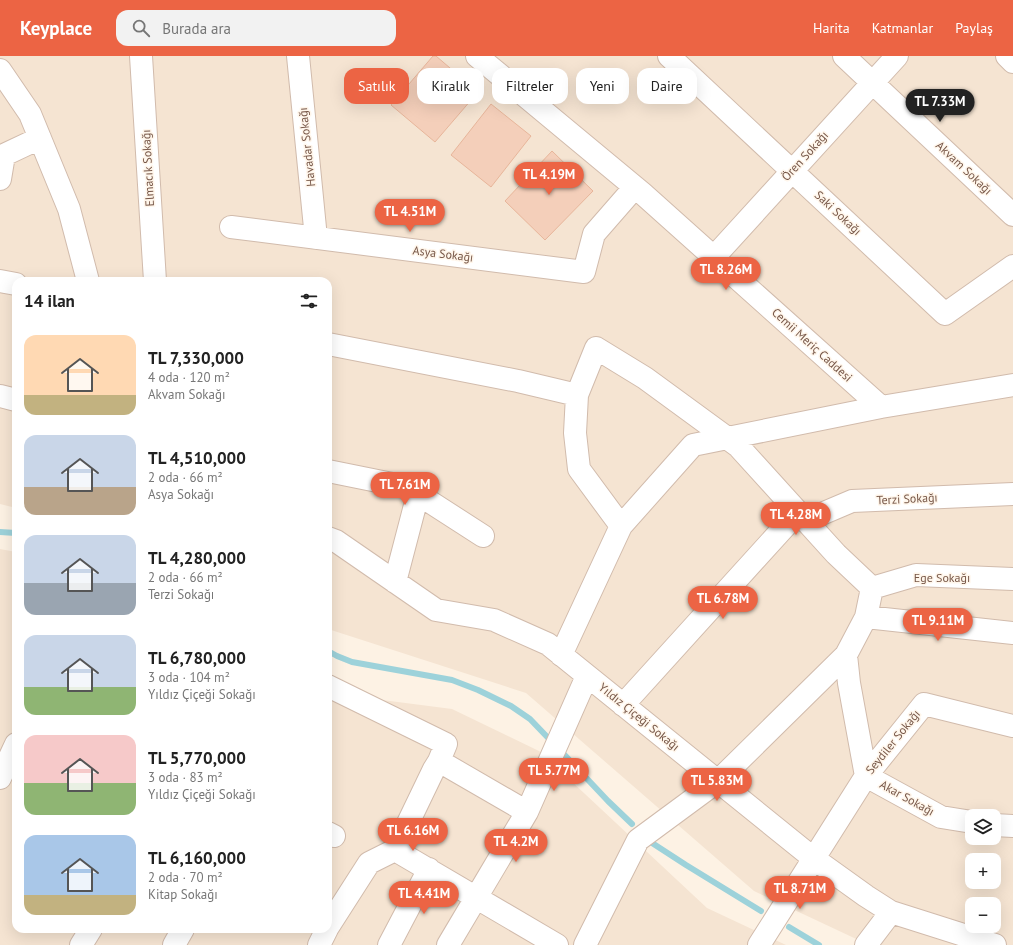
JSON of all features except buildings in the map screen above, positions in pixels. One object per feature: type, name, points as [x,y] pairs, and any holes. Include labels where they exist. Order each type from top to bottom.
[{"type":"street","name":"Elmacık Sokağı","points":[[141,56],[155,277]]},
{"type":"street","name":"Havadar Sokağı","points":[[298,56],[316,238]]},
{"type":"street","name":"Cemii Meriç Caddesi","points":[[477,56],[635,187],[881,407]]},
{"type":"street","name":"Saki Sokağı","points":[[669,56],[945,314],[1013,266]]},
{"type":"street","name":"Akvam Sokağı","points":[[844,56],[1013,215]]},
{"type":"street","name":"Ören Sokağı","points":[[714,257],[897,56]]},
{"type":"street","points":[[1007,56],[1013,62]]},
{"type":"street","points":[[0,70],[30,114],[69,209],[87,277]]},
{"type":"street","points":[[0,179],[4,155],[40,138]]},
{"type":"street","name":"Asya Sokağı","points":[[231,227],[584,272],[594,234],[635,187]]},
{"type":"street","points":[[0,281],[12,283]]},
{"type":"street","points":[[332,345],[518,380],[577,395]]},
{"type":"street","points":[[585,945],[638,840],[718,781],[846,655],[866,616],[872,588],[836,554],[738,446],[645,378],[596,348],[577,395],[575,433],[579,469],[621,526]]},
{"type":"street","points":[[561,655],[621,526],[692,445],[881,407],[1013,385]]},
{"type":"street","points":[[0,396],[12,399]]},
{"type":"street","points":[[332,472],[407,487],[483,536]]},
{"type":"street","points":[[395,582],[418,494]]},
{"type":"street","name":"Terzi Sokağı","points":[[801,516],[852,501],[1013,494]]},
{"type":"street","points":[[623,705],[801,516]]},
{"type":"street","name":"Yıldız Çiçeği Sokağı","points":[[332,540],[436,610],[494,620],[548,644],[814,858],[866,896],[891,912],[995,945]]},
{"type":"street","name":"Ege Sokağı","points":[[872,588],[916,575],[1013,579]]},
{"type":"street","points":[[866,616],[1013,633]]},
{"type":"street","points":[[846,655],[849,683],[866,776]]},
{"type":"street","points":[[448,945],[527,812],[587,676]]},
{"type":"street","points":[[332,691],[443,753],[527,812]]},
{"type":"street","name":"Seydiler Sokağı","points":[[759,945],[866,776],[924,704],[1013,726]]},
{"type":"street","points":[[0,778],[12,752]]},
{"type":"street","points":[[332,922],[369,863],[395,850],[443,753]]},
{"type":"street","name":"Akar Sokağı","points":[[866,776],[941,817],[965,821]]},
{"type":"street","points":[[1001,825],[1013,826]]},
{"type":"street","points":[[395,850],[476,896],[557,945]]},
{"type":"street","points":[[389,945],[429,869]]},
{"type":"street","points":[[866,945],[891,912]]},
{"type":"street","points":[[81,945],[88,933]]},
{"type":"street","points":[[174,945],[181,933]]},
{"type":"street","points":[[319,945],[325,933]]},
{"type":"shaded area","points":[[0,56],[1013,56],[1013,945],[869,945],[754,891],[526,693],[332,630],[332,277],[12,277],[12,507],[0,504]]},
{"type":"shaded area","points":[[0,549],[12,551],[12,933],[332,933],[332,694],[452,709],[539,751],[707,908],[786,945],[0,945]]},
{"type":"waterway","points":[[0,532],[12,533]]},
{"type":"waterway","points":[[332,653],[352,662],[452,680],[478,690],[511,706],[530,719],[553,743]]},
{"type":"waterway","points":[[559,749],[632,824]]},
{"type":"waterway","points":[[649,841],[761,911]]},
{"type":"waterway","points":[[789,927],[819,945]]}]
